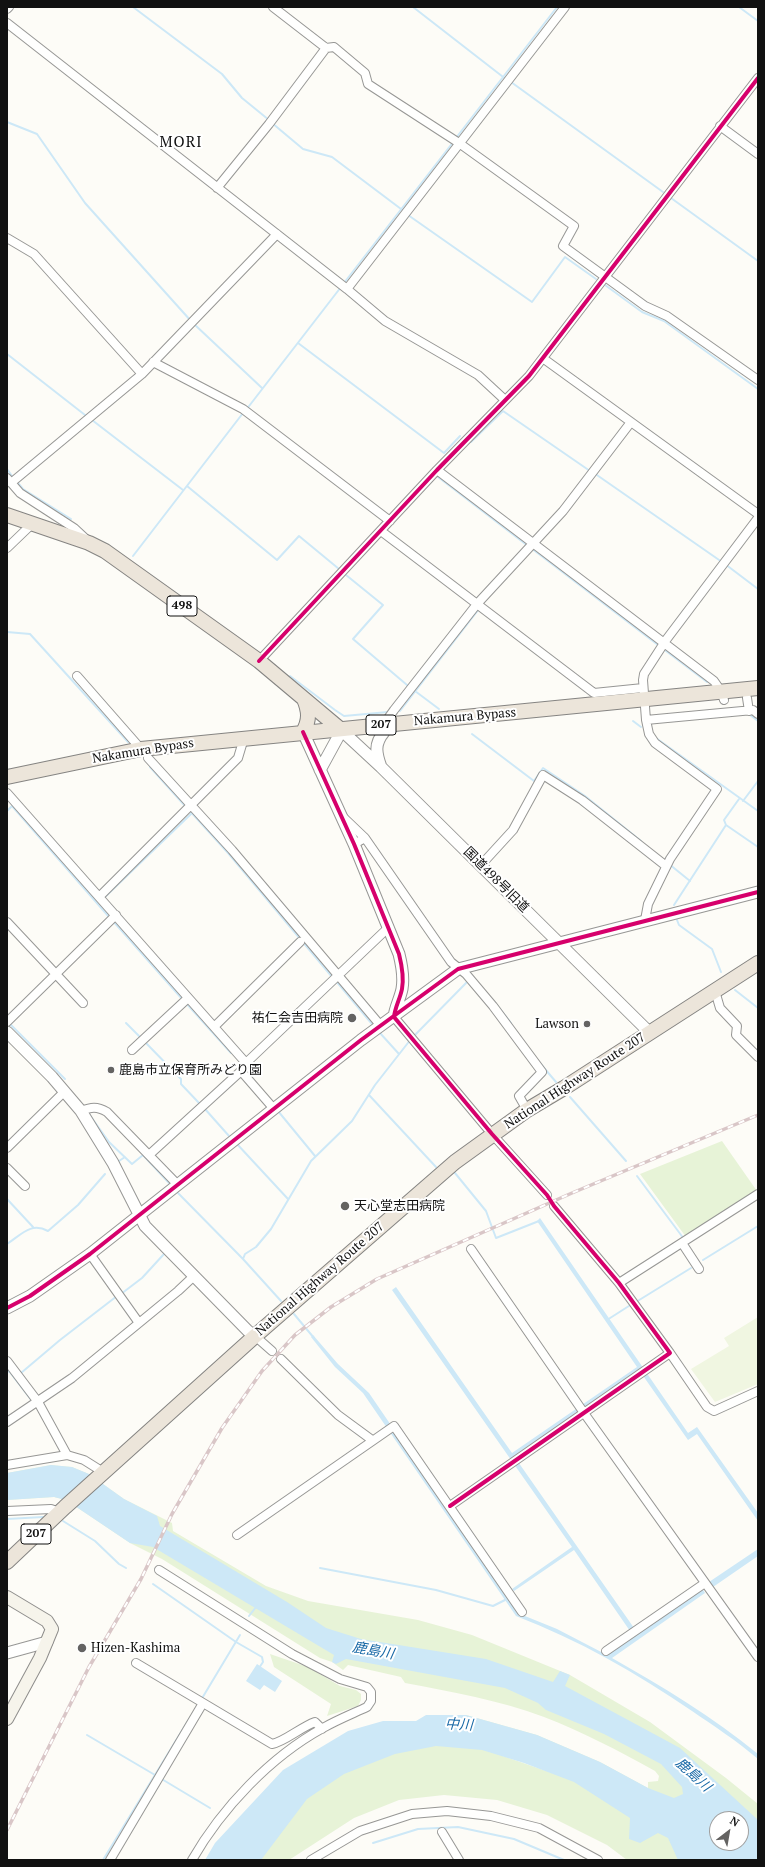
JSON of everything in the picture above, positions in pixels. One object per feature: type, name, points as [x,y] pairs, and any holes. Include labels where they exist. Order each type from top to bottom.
[{"type":"highway","name":"498","points":[[7,515],[90,543],[111,555],[259,661],[304,699],[341,734]]},
{"type":"highway","name":"Nakamura Bypass","points":[[7,777],[145,754],[243,742],[341,734],[387,728],[722,696],[758,688]]},
{"type":"highway","name":"Nakamura Bypass","points":[[722,696],[752,702]]},
{"type":"highway","points":[[304,699],[309,712],[306,736]]},
{"type":"highway","name":"Nakamura Bypass","points":[[7,783],[145,754]]},
{"type":"highway","name":"National Highway Route 207","points":[[7,1562],[62,1509],[255,1336],[422,1190],[492,1134],[527,1110],[758,963]]},
{"type":"main road","points":[[7,1597],[47,1621],[52,1629],[47,1642],[7,1719]]},
{"type":"street","points":[[273,7],[326,48],[334,47],[365,73],[368,84],[459,143],[574,226],[563,246],[645,306],[667,316],[758,380]]},
{"type":"street","points":[[347,289],[565,7]]},
{"type":"street","points":[[7,23],[347,289],[385,321],[478,375],[505,400]]},
{"type":"street","points":[[216,188],[271,121],[326,48]]},
{"type":"street","points":[[259,661],[437,470],[544,359],[758,78]]},
{"type":"street","points":[[720,126],[758,154]]},
{"type":"street","points":[[90,543],[74,528],[20,493],[9,481],[142,374],[276,234]]},
{"type":"street","points":[[7,238],[34,254],[142,374]]},
{"type":"street","points":[[544,359],[758,514]]},
{"type":"street","points":[[153,362],[245,410],[390,521]]},
{"type":"street","points":[[382,767],[376,751],[377,744],[387,728],[394,710],[530,546],[563,511],[594,473],[631,422]]},
{"type":"street","points":[[437,470],[530,546],[714,681],[722,696]]},
{"type":"street","points":[[645,920],[648,904],[668,863],[717,789],[655,742],[649,734],[645,704],[644,674],[758,518]]},
{"type":"street","points":[[7,548],[32,524]]},
{"type":"street","points":[[381,531],[594,693],[645,704],[752,702],[753,710],[758,714]]},
{"type":"street","points":[[76,676],[232,850],[336,978],[381,1026]]},
{"type":"street","points":[[320,770],[341,734]]},
{"type":"street","name":"国道498号旧道","points":[[341,734],[382,767],[650,1033]]},
{"type":"street","points":[[306,736],[354,844],[400,954],[402,968],[402,990],[394,1010],[394,1017],[492,1134],[546,1195]]},
{"type":"street","points":[[99,897],[238,758],[243,742]]},
{"type":"street","points":[[480,865],[513,830],[543,775],[582,800],[668,863]]},
{"type":"street","points":[[9,798],[99,897],[112,918],[188,998],[246,1063]]},
{"type":"street","points":[[340,814],[365,838],[451,962],[470,979],[493,1006],[542,1072],[519,1096],[527,1110]]},
{"type":"street","points":[[354,844],[365,838]]},
{"type":"street","points":[[7,1308],[30,1296],[90,1254],[381,1026],[458,969],[758,892]]},
{"type":"street","points":[[7,1022],[112,918]]},
{"type":"street","points":[[7,922],[82,1003]]},
{"type":"street","points":[[149,1155],[240,1071],[246,1063],[389,927]]},
{"type":"street","points":[[214,1027],[300,942]]},
{"type":"street","points":[[402,990],[414,1001]]},
{"type":"street","points":[[715,991],[720,1008],[737,1026],[736,1035],[758,1057]]},
{"type":"street","points":[[132,1050],[188,998]]},
{"type":"street","points":[[7,1032],[64,1091],[81,1111],[100,1139],[145,1226],[248,1331],[272,1351]]},
{"type":"street","points":[[240,1071],[274,1109]]},
{"type":"street","points":[[7,1148],[64,1091]]},
{"type":"street","points":[[81,1111],[90,1107],[101,1108],[107,1112],[178,1185]]},
{"type":"street","points":[[7,1168],[25,1186]]},
{"type":"street","points":[[619,1284],[758,1194]]},
{"type":"street","points":[[554,1206],[634,1303],[707,1407],[714,1411],[758,1391]]},
{"type":"street","points":[[685,1241],[699,1269]]},
{"type":"street","points":[[471,1249],[578,1405],[758,1657]]},
{"type":"street","points":[[90,1254],[140,1322]]},
{"type":"street","points":[[7,1422],[72,1378],[194,1276]]},
{"type":"street","points":[[450,1506],[670,1353]]},
{"type":"street","points":[[281,1359],[338,1415],[372,1440]]},
{"type":"street","points":[[7,1361],[38,1402],[67,1455]]},
{"type":"street","points":[[237,1535],[394,1426],[522,1612]]},
{"type":"street","points":[[7,1465],[67,1455],[84,1460],[104,1472]]},
{"type":"street","points":[[7,1511],[62,1509]]},
{"type":"street","points":[[159,1570],[292,1654],[340,1679],[367,1687],[371,1692],[371,1701],[367,1707],[322,1729],[274,1762],[242,1792],[215,1824],[192,1860]]},
{"type":"street","points":[[606,1651],[705,1583]]},
{"type":"street","points":[[7,1653],[47,1642]]},
{"type":"street","points":[[136,1663],[272,1744],[277,1743],[303,1726],[315,1722],[322,1729]]},
{"type":"street","points":[[110,1860],[203,1703]]},
{"type":"street","points":[[311,1860],[360,1831],[412,1814],[447,1811],[491,1816],[539,1828],[598,1860]]},
{"type":"street","points":[[442,1832],[459,1860]]},
{"type":"green space","points":[[722,1141],[757,1191],[686,1237],[640,1174]]},
{"type":"green space","points":[[758,1317],[758,1384],[715,1402],[691,1369],[729,1346],[724,1338]]},
{"type":"green space","points":[[51,1465],[72,1467],[89,1474],[124,1499],[172,1523],[173,1531],[266,1586],[308,1601],[418,1620],[472,1635],[570,1675],[650,1722],[726,1778],[758,1804],[758,1828],[749,1822],[749,1811],[733,1811],[566,1696],[322,1631],[134,1516],[7,1473]]},
{"type":"green space","points":[[43,1484],[336,1648],[502,1680],[673,1763],[711,1811],[709,1811],[709,1849],[702,1829],[426,1715],[466,1715],[537,1735],[600,1762],[648,1788],[648,1782],[658,1781],[659,1776],[655,1771],[587,1735],[544,1717],[493,1701],[405,1683],[401,1677],[348,1665],[343,1670],[332,1662],[320,1658],[162,1559],[130,1543],[66,1500],[54,1497],[7,1500]]},
{"type":"green space","points":[[270,1654],[308,1667],[340,1686],[356,1690],[361,1694],[361,1700],[358,1706],[327,1716],[331,1704],[274,1667]]},
{"type":"green space","points":[[431,1731],[650,1807],[695,1860],[627,1860],[607,1845],[547,1815],[497,1800],[444,1795],[399,1800],[354,1818],[289,1860],[223,1860],[312,1773]]},
{"type":"green space","points":[[710,1851],[749,1851],[758,1860],[713,1860]]},
{"type":"water","points":[[540,1218],[688,1433],[697,1427],[758,1513],[758,1521],[697,1434],[688,1440],[639,1370],[514,1456],[634,1628],[630,1631],[574,1550],[514,1591],[512,1589],[572,1547],[392,1290],[396,1287],[512,1453],[637,1367],[537,1221]]},
{"type":"water","points":[[313,1335],[338,1364],[369,1393],[520,1614],[557,1629],[607,1655],[702,1588],[705,1593],[612,1658],[669,1691],[723,1727],[758,1754],[758,1759],[709,1722],[607,1658],[539,1625],[516,1616],[363,1393],[335,1367],[311,1337]]},
{"type":"water","points":[[51,1465],[72,1467],[89,1474],[124,1499],[157,1516],[160,1526],[287,1602],[326,1628],[361,1639],[486,1659],[553,1682],[560,1671],[570,1675],[565,1686],[680,1748],[748,1811],[709,1811],[709,1851],[749,1851],[749,1812],[758,1820],[758,1860],[678,1860],[668,1838],[658,1833],[640,1843],[629,1839],[630,1818],[574,1782],[524,1763],[482,1750],[436,1746],[395,1754],[344,1774],[307,1799],[261,1860],[205,1860],[215,1843],[283,1770],[348,1731],[383,1721],[416,1721],[426,1715],[466,1715],[537,1735],[600,1762],[648,1788],[674,1798],[683,1794],[682,1787],[661,1764],[604,1734],[546,1710],[538,1703],[505,1688],[346,1659],[336,1664],[332,1662],[334,1655],[153,1547],[130,1543],[66,1500],[54,1497],[7,1500],[7,1473]]},
{"type":"water","points":[[758,1549],[758,1556],[713,1587],[709,1582]]},
{"type":"water","points":[[257,1664],[282,1681],[275,1692],[264,1685],[260,1690],[246,1681]]},
{"type":"waterway","points":[[133,7],[222,74],[242,98],[269,120]]},
{"type":"waterway","points":[[413,7],[507,80]]},
{"type":"waterway","points":[[456,138],[557,7]]},
{"type":"waterway","points":[[739,7],[758,21]]},
{"type":"waterway","points":[[511,82],[663,192]]},
{"type":"waterway","points":[[7,122],[37,134],[85,203],[191,321]]},
{"type":"waterway","points":[[272,123],[303,149],[332,157],[405,212]]},
{"type":"waterway","points":[[344,283],[454,141]]},
{"type":"waterway","points":[[671,198],[758,261]]},
{"type":"waterway","points":[[408,215],[532,302],[565,257],[596,279]]},
{"type":"waterway","points":[[605,285],[642,312],[664,321],[758,389]]},
{"type":"waterway","points":[[246,410],[341,287]]},
{"type":"waterway","points":[[194,324],[262,388]]},
{"type":"waterway","points":[[298,343],[444,453],[460,436]]},
{"type":"waterway","points":[[7,354],[85,415]]},
{"type":"waterway","points":[[471,442],[503,411],[590,471]]},
{"type":"waterway","points":[[133,556],[243,413]]},
{"type":"waterway","points":[[92,420],[183,490]]},
{"type":"waterway","points":[[7,469],[12,476]]},
{"type":"waterway","points":[[594,473],[722,562]]},
{"type":"waterway","points":[[438,477],[528,546]]},
{"type":"waterway","points":[[18,483],[23,489],[71,519]]},
{"type":"waterway","points":[[187,486],[277,560],[299,536],[339,569]]},
{"type":"waterway","points":[[531,548],[658,645]]},
{"type":"waterway","points":[[725,564],[758,589]]},
{"type":"waterway","points":[[346,575],[383,605],[353,639],[407,685]]},
{"type":"waterway","points":[[400,711],[479,609]]},
{"type":"waterway","points":[[7,632],[30,634],[128,742]]},
{"type":"waterway","points":[[666,651],[707,682]]},
{"type":"waterway","points":[[290,676],[344,716],[388,712]]},
{"type":"waterway","points":[[415,691],[439,709]]},
{"type":"waterway","points":[[750,715],[758,721]]},
{"type":"waterway","points":[[633,721],[641,727]]},
{"type":"waterway","points":[[472,734],[534,781],[543,768],[585,796],[641,841]]},
{"type":"waterway","points":[[656,738],[758,811]]},
{"type":"waterway","points":[[150,767],[186,807]]},
{"type":"waterway","points":[[743,801],[758,781]]},
{"type":"waterway","points":[[739,799],[724,820],[726,825],[758,847]]},
{"type":"waterway","points":[[7,811],[12,806],[110,918]]},
{"type":"waterway","points":[[189,810],[228,853],[333,978]]},
{"type":"waterway","points":[[105,897],[192,813]]},
{"type":"waterway","points":[[674,905],[726,825]]},
{"type":"waterway","points":[[669,864],[690,881]]},
{"type":"waterway","points":[[677,920],[679,925],[712,949],[721,972]]},
{"type":"waterway","points":[[113,921],[183,1000]]},
{"type":"waterway","points":[[336,981],[372,1024]]},
{"type":"waterway","points":[[414,1036],[468,981]]},
{"type":"waterway","points":[[735,990],[758,1008]]},
{"type":"waterway","points":[[493,1000],[511,1023]]},
{"type":"waterway","points":[[186,1003],[231,1053]]},
{"type":"waterway","points":[[126,1023],[140,1037]]},
{"type":"waterway","points":[[10,1024],[65,1079]]},
{"type":"waterway","points":[[380,1033],[399,1054]]},
{"type":"waterway","points":[[243,1259],[245,1254],[256,1247],[271,1229],[311,1161],[352,1121],[375,1085],[411,1039]]},
{"type":"waterway","points":[[145,1042],[181,1079],[181,1084],[199,1103]]},
{"type":"waterway","points":[[539,1062],[556,1082]]},
{"type":"waterway","points":[[369,1095],[436,1167]]},
{"type":"waterway","points":[[570,1097],[626,1161]]},
{"type":"waterway","points":[[205,1109],[229,1136]]},
{"type":"waterway","points":[[278,1111],[315,1156]]},
{"type":"waterway","points":[[89,1114],[109,1142],[132,1164],[143,1155],[169,1183]]},
{"type":"waterway","points":[[237,1144],[288,1199]]},
{"type":"waterway","points":[[119,1161],[125,1157]]},
{"type":"waterway","points":[[455,1173],[486,1211],[496,1238],[539,1221]]},
{"type":"waterway","points":[[7,1244],[27,1230],[37,1228],[48,1231],[78,1205],[105,1174]]},
{"type":"waterway","points":[[637,1176],[684,1239]]},
{"type":"waterway","points":[[178,1193],[243,1259],[281,1301]]},
{"type":"waterway","points":[[7,1199],[33,1227]]},
{"type":"waterway","points":[[703,1260],[758,1226]]},
{"type":"waterway","points":[[121,1294],[142,1278],[164,1254]]},
{"type":"waterway","points":[[636,1302],[691,1268]]},
{"type":"waterway","points":[[21,1373],[60,1340],[117,1296]]},
{"type":"waterway","points":[[607,1320],[632,1304]]},
{"type":"waterway","points":[[294,1314],[314,1338]]},
{"type":"waterway","points":[[7,1372],[9,1371],[32,1401]]},
{"type":"waterway","points":[[7,1519],[43,1517]]},
{"type":"waterway","points":[[63,1521],[95,1541],[119,1564],[126,1568]]},
{"type":"waterway","points":[[320,1568],[436,1590],[493,1606],[505,1600]]},
{"type":"waterway","points":[[153,1584],[236,1642],[262,1657],[263,1662],[259,1668]]},
{"type":"waterway","points":[[249,1616],[256,1607]]},
{"type":"waterway","points":[[201,1700],[240,1635]]},
{"type":"waterway","points":[[103,1860],[191,1716]]},
{"type":"waterway","points":[[87,1735],[155,1775]]},
{"type":"waterway","points":[[160,1778],[210,1808]]},
{"type":"waterway","points":[[373,1843],[418,1829],[458,1827],[514,1839],[564,1860]]},
{"type":"railway","points":[[7,1830],[89,1667],[141,1579],[172,1514],[222,1428],[262,1371],[295,1335],[331,1307],[377,1279],[572,1193],[758,1115]]},
{"type":"cycle path","points":[[259,661],[437,470],[529,376],[758,78]]},
{"type":"cycle path","points":[[303,732],[354,844],[399,954],[403,985],[394,1017],[492,1134],[547,1195],[554,1206],[619,1283],[670,1353],[450,1506]]},
{"type":"cycle path","points":[[7,1308],[30,1296],[90,1254],[361,1040],[458,969],[758,892]]},
{"type":"place","name":"祐仁会吉田病院","points":[[352,1018]]},
{"type":"place","name":"Lawson","points":[[587,1024]]},
{"type":"place","name":"鹿島市立保育所みどり園","points":[[111,1070]]},
{"type":"place","name":"天心堂志田病院","points":[[345,1206]]},
{"type":"place","name":"Hizen-Kashima","points":[[82,1648]]},
{"type":"district","name":"MORI","points":[[181,143]]},
{"type":"water label","name":"鹿島川","points":[[373,1651]]},
{"type":"water label","name":"中川","points":[[459,1725]]},
{"type":"water label","name":"鹿島川","points":[[693,1775]]}]
